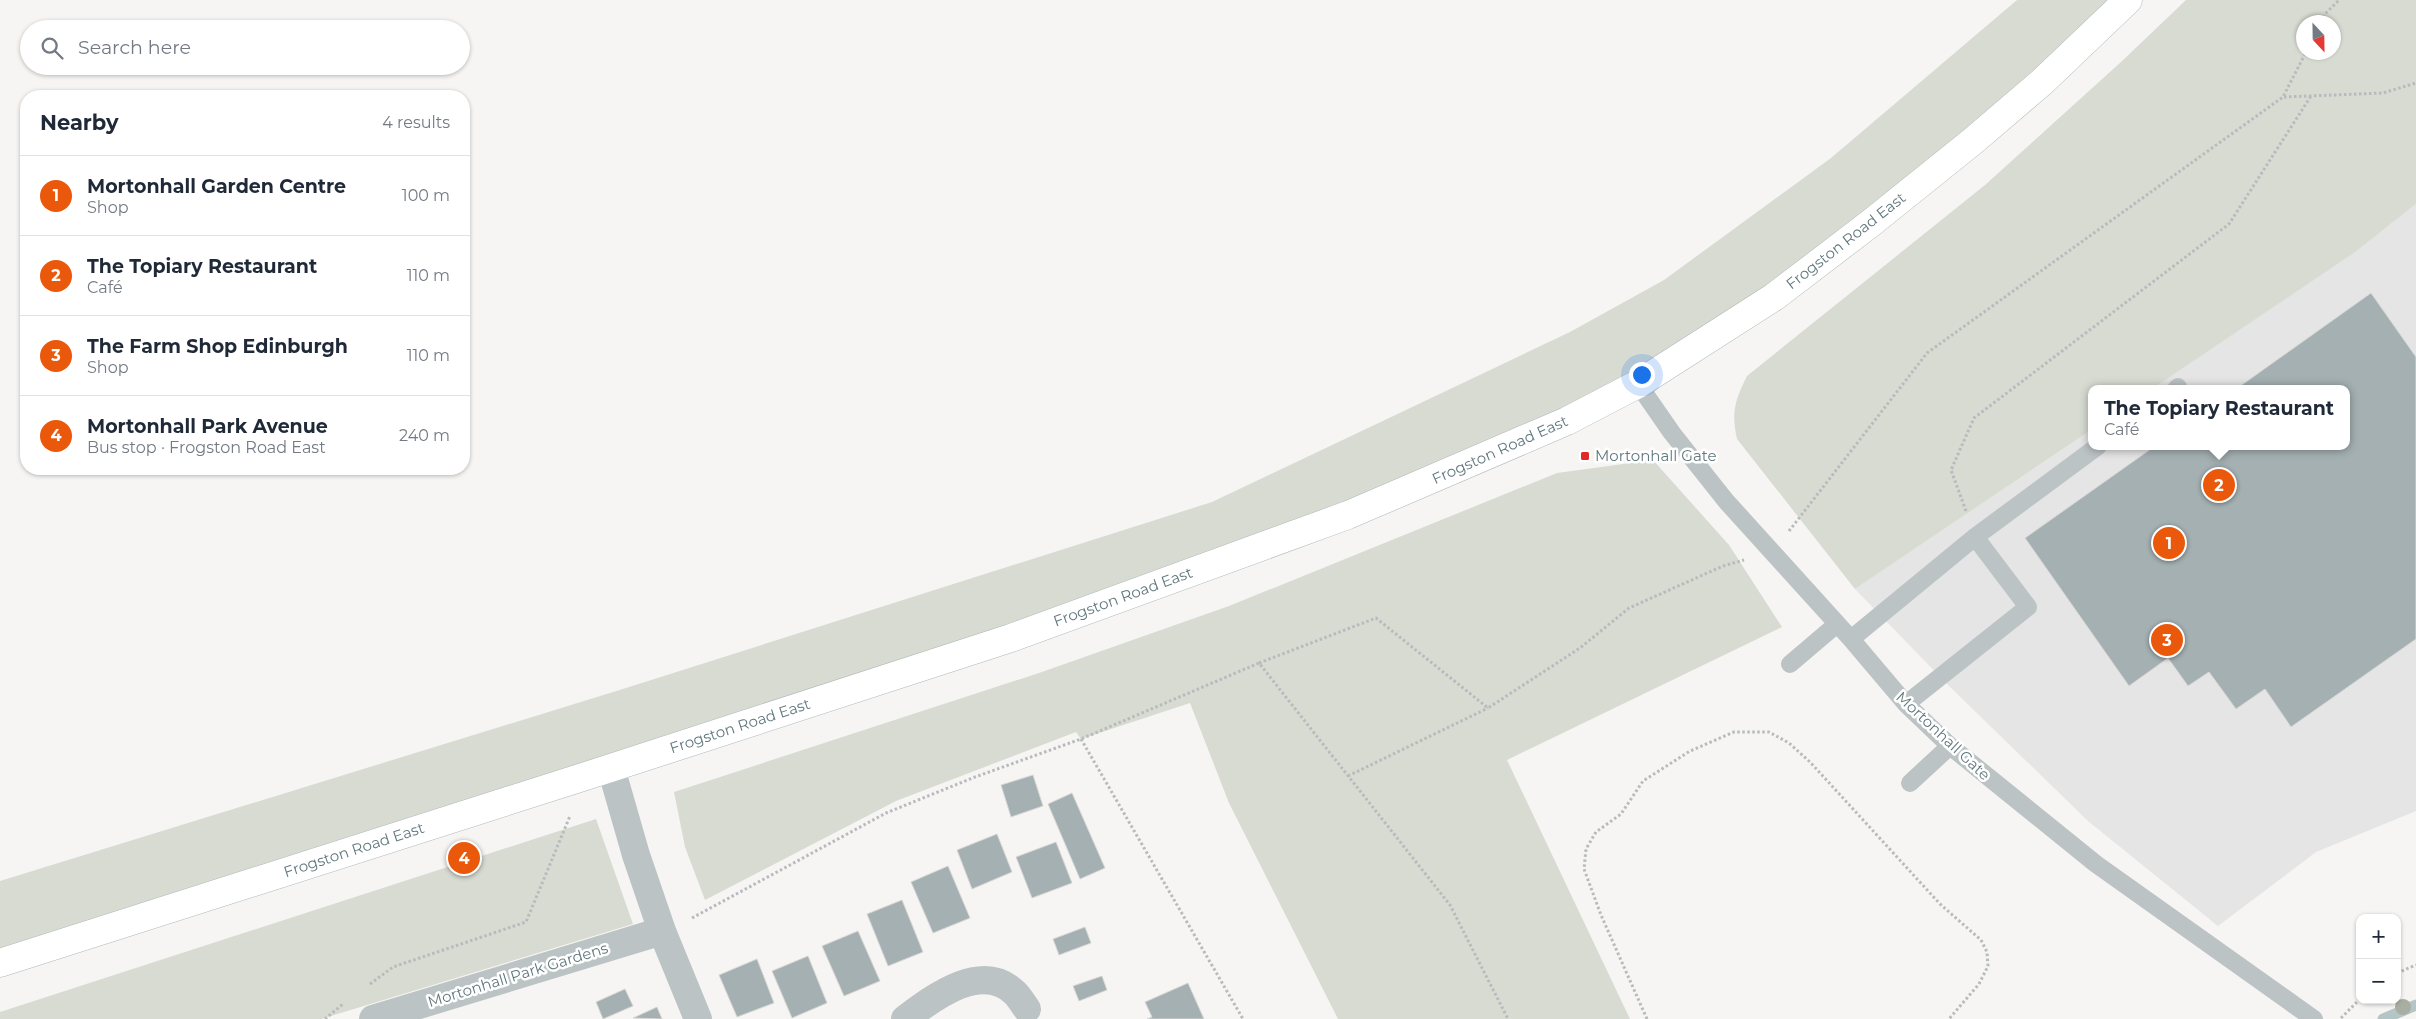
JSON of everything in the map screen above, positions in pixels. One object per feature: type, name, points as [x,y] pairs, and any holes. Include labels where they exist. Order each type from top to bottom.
[{"type":"main road","name":"Frogston Road East","points":[[0,962],[599,772],[1010,638],[1348,515],[1567,421],[1638,384],[1774,296],[1958,154],[2042,82],[2128,0]]},
{"type":"street","points":[[599,772],[636,855],[662,931],[698,1019]]},
{"type":"street","name":"Mortonhall Park Gardens","points":[[373,1019],[662,931]]},
{"type":"street","points":[[905,1019],[930,1000],[956,986],[975,981],[999,983],[1015,993],[1027,1009]]},
{"type":"lane","name":"Mortonhall Gate","points":[[1638,384],[1702,473],[1851,639],[1906,704],[1950,746],[2096,864],[2314,1019]]},
{"type":"lane","points":[[1851,639],[1975,537],[2093,450]]},
{"type":"lane","points":[[1906,704],[2028,607],[1975,537]]},
{"type":"lane","points":[[1790,664],[1837,624]]},
{"type":"lane","points":[[1910,783],[1950,746]]},
{"type":"path","points":[[2327,15],[2339,0]]},
{"type":"path","points":[[1348,776],[1488,708],[1580,648],[1629,608],[1723,566],[1772,552],[1927,353],[2283,97],[2302,60]]},
{"type":"path","points":[[2283,97],[2383,93],[2416,83]]},
{"type":"path","points":[[1975,537],[1951,470],[1974,418],[2229,224],[2311,96]]},
{"type":"path","points":[[662,931],[709,910],[886,813],[975,776],[1081,739],[1259,663],[1376,618],[1488,708]]},
{"type":"path","points":[[1259,663],[1450,905],[1508,1019]]},
{"type":"path","points":[[1647,1019],[1601,914],[1584,869],[1586,848],[1596,832],[1621,814],[1643,780],[1690,751],[1716,738],[1734,732],[1769,732],[1790,743],[1940,904],[1981,940],[1987,952],[1988,966],[1980,984],[1949,1019]]},
{"type":"path","points":[[1081,739],[1243,1019]]},
{"type":"path","points":[[364,988],[393,967],[526,922],[599,772]]},
{"type":"path","points":[[2401,971],[2416,965]]},
{"type":"path","points":[[325,1019],[350,999]]},
{"type":"path","points":[[2340,1019],[2356,1003]]},
{"type":"shaded area","points":[[2017,0],[2128,0],[2042,82],[1638,384],[1348,515],[0,963],[0,881],[626,688],[1212,502],[1570,332],[1664,280],[1831,158]]},
{"type":"shaded area","points":[[2186,0],[2416,0],[2416,204],[2354,253],[2158,385],[2088,385],[2088,432],[1855,589],[1737,439],[1734,421],[1735,406],[1747,376],[1985,185],[2121,62]]},
{"type":"shaded area","points":[[2416,204],[2416,811],[2316,852],[2218,926],[2088,821],[1949,686],[1855,589],[2088,432],[2088,450],[2350,450],[2350,385],[2158,385],[2354,253]]},
{"type":"shaded area","points":[[1653,460],[1729,545],[1782,627],[1507,760],[1630,1019],[1338,1019],[1229,803],[1190,703],[1081,739],[1076,732],[896,801],[705,900],[685,847],[674,792],[1039,673],[1229,606],[1557,473]]},
{"type":"shaded area","points":[[596,819],[633,924],[321,1019],[0,1019],[0,1012]]},
{"type":"building","points":[[2371,293],[2416,357],[2416,639],[2291,727],[2265,689],[2236,709],[2209,672],[2188,686],[2168,658],[2129,686],[2025,538],[2149,450],[2350,450],[2350,385],[2242,385]]},
{"type":"building","points":[[1033,775],[1043,806],[1011,817],[1001,785]]},
{"type":"building","points":[[1072,793],[1105,868],[1080,879],[1048,804]]},
{"type":"building","points":[[997,834],[1012,872],[972,889],[957,850]]},
{"type":"building","points":[[1056,842],[1072,883],[1032,898],[1016,857]]},
{"type":"building","points":[[948,866],[970,918],[933,933],[911,882]]},
{"type":"building","points":[[902,900],[923,952],[888,966],[867,914]]},
{"type":"building","points":[[1085,927],[1091,943],[1059,955],[1053,939]]},
{"type":"building","points":[[858,931],[880,981],[844,996],[822,946]]},
{"type":"building","points":[[808,956],[827,1003],[792,1018],[772,971]]},
{"type":"building","points":[[757,959],[774,1003],[737,1017],[719,975]]},
{"type":"building","points":[[1102,976],[1107,990],[1079,1001],[1073,986]]},
{"type":"building","points":[[1188,983],[1204,1019],[1147,1019],[1152,1017],[1145,1002]]},
{"type":"building","points":[[625,989],[633,1006],[603,1019],[596,1002]]},
{"type":"building","points":[[657,1007],[662,1019],[633,1018]]},
{"type":"waterway","points":[[2383,1019],[2416,1005]]},
{"type":"place","name":"Mortonhall Gate","points":[[1585,456]]},
{"type":"place","name":"The Topiary Restaurant","points":[[2219,485]]},
{"type":"place","name":"Mortonhall Garden Centre","points":[[2169,543]]},
{"type":"place","name":"The Farm Shop Edinburgh","points":[[2167,640]]},
{"type":"place","name":"Mortonhall Park Avenue","points":[[464,858]]}]
